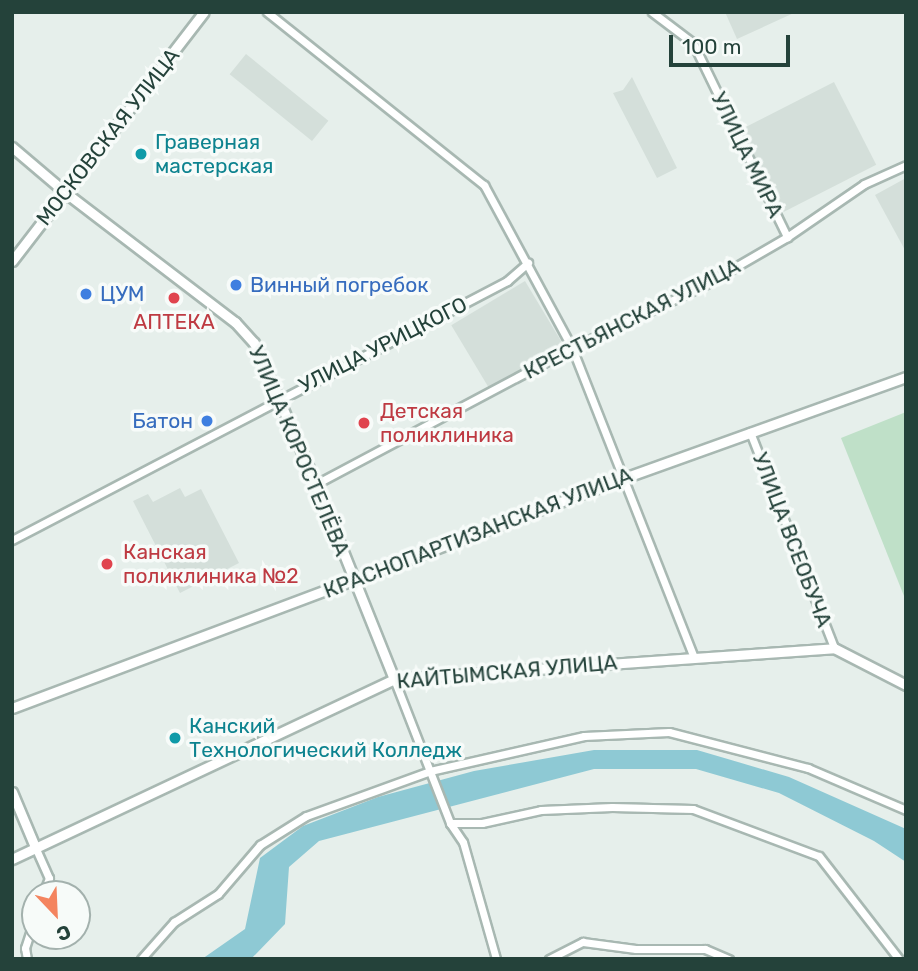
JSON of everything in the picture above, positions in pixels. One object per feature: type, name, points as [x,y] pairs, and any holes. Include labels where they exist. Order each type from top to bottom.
[{"type":"street","name":"МОСКОВСКАЯ УЛИЦА","points":[[12,261],[204,12]]},
{"type":"street","points":[[267,12],[484,185],[572,348],[694,657]]},
{"type":"street","name":"УЛИЦА МИРА","points":[[652,12],[693,43],[787,237]]},
{"type":"street","name":"УЛИЦА КОРОСТЕЛЁВА","points":[[12,147],[66,193],[246,332],[260,354],[316,484],[450,823],[463,842],[496,959]]},
{"type":"street","name":"КРЕСТЬЯНСКАЯ УЛИЦА","points":[[316,484],[572,348],[706,284],[787,237],[864,184],[906,165]]},
{"type":"street","name":"УЛИЦА УРИЦКОГО","points":[[12,540],[507,281],[528,263]]},
{"type":"street","name":"КРАСНОПАРТИЗАНСКАЯ УЛИЦА","points":[[12,708],[624,478],[906,377]]},
{"type":"street","name":"УЛИЦА ВСЕОБУЧА","points":[[750,432],[834,648]]},
{"type":"street","points":[[834,648],[906,685]]},
{"type":"street","name":"КАЙТЫМСКАЯ УЛИЦА","points":[[12,859],[394,679],[834,648]]},
{"type":"street","points":[[141,959],[174,922],[218,894],[269,837],[306,816],[430,771],[584,736],[669,732],[808,768],[906,810]]},
{"type":"street","points":[[12,792],[48,880]]},
{"type":"street","points":[[450,823],[482,823],[541,810],[612,807],[693,810],[820,856],[899,959]]},
{"type":"street","points":[[549,959],[583,942],[636,949],[705,949],[729,959]]},
{"type":"shaded area","points":[[725,12],[796,12],[737,39]]},
{"type":"shaded area","points":[[246,54],[328,121],[312,141],[230,74]]},
{"type":"shaded area","points":[[632,77],[677,168],[657,178],[613,93],[623,90]]},
{"type":"shaded area","points":[[834,82],[876,165],[784,212],[741,129]]},
{"type":"shaded area","points":[[906,178],[906,252],[875,195]]},
{"type":"shaded area","points":[[525,281],[563,344],[489,389],[451,325]]},
{"type":"shaded area","points":[[180,488],[185,497],[201,489],[239,563],[180,593],[133,501],[148,494],[153,502]]},
{"type":"green space","points":[[906,412],[906,601],[841,438]]},
{"type":"water","points":[[594,750],[697,750],[789,777],[906,829],[906,862],[874,841],[779,793],[696,769],[594,769],[319,841],[289,867],[285,924],[251,959],[202,959],[245,929],[260,858],[303,826],[378,797],[474,771]]},
{"type":"place","name":"Граверная мастерская","points":[[141,154]]},
{"type":"place","name":"Винный погребок","points":[[236,285]]},
{"type":"place","name":"ЦУМ","points":[[86,294]]},
{"type":"place","name":"АПТЕКА","points":[[174,298]]},
{"type":"place","name":"Батон","points":[[207,421]]},
{"type":"place","name":"Детская поликлиника","points":[[364,423]]},
{"type":"place","name":"Канская поликлиника №2","points":[[107,564]]},
{"type":"place","name":"Канский Технологический Колледж","points":[[175,738]]}]
